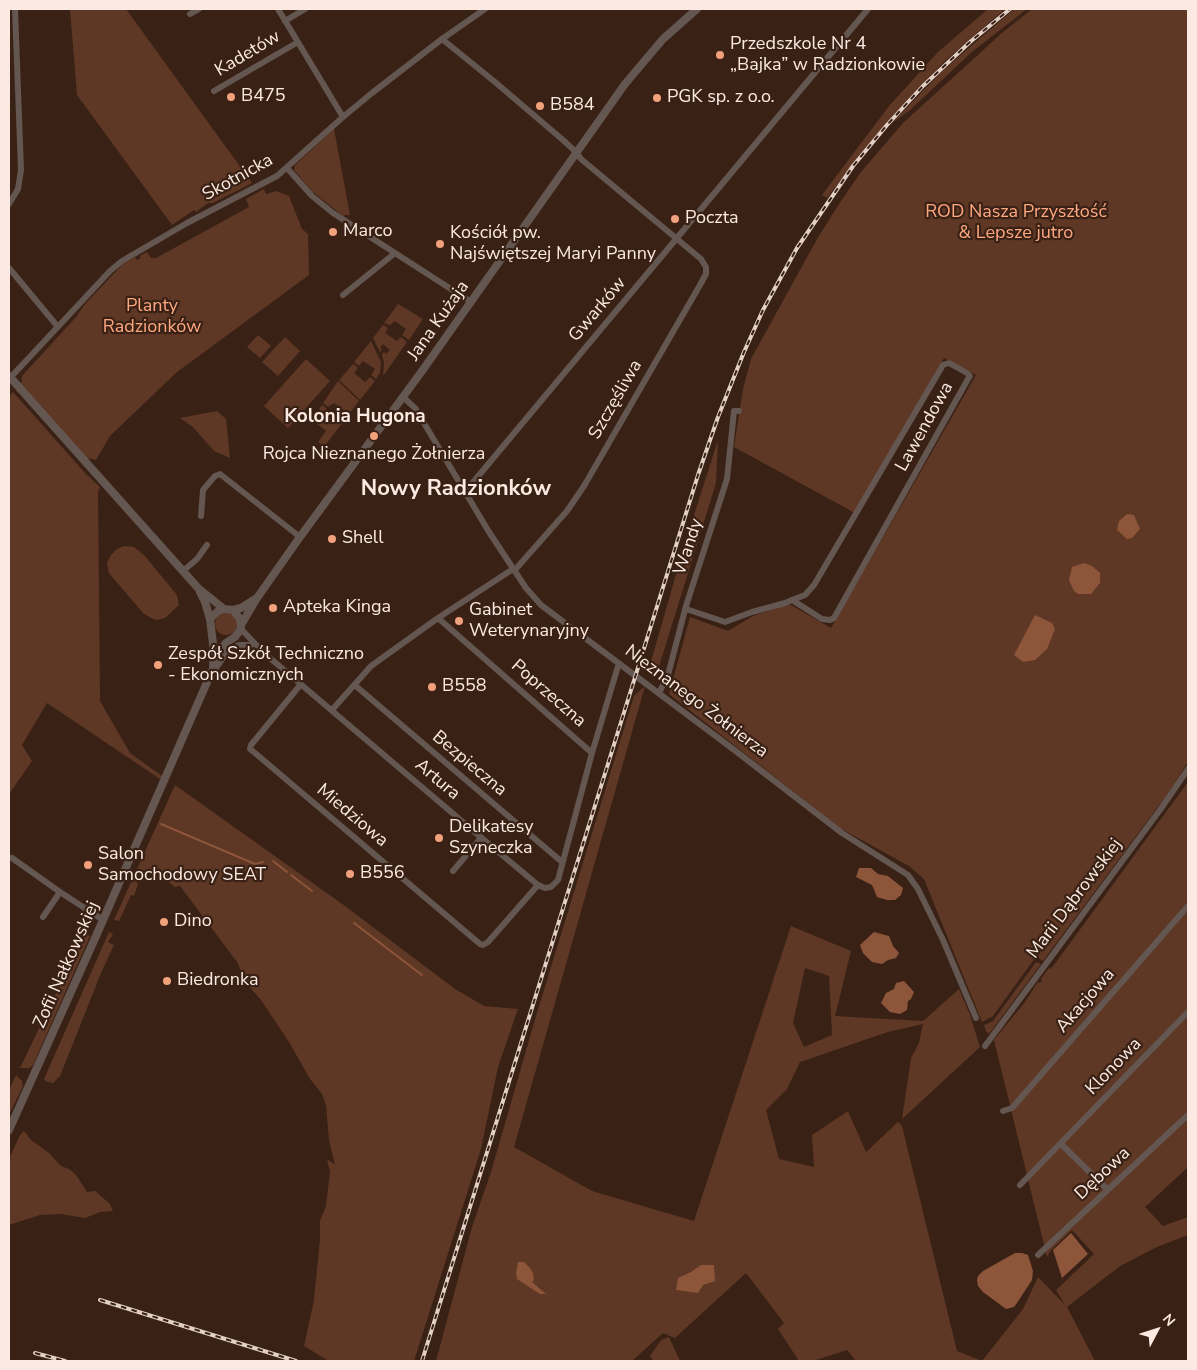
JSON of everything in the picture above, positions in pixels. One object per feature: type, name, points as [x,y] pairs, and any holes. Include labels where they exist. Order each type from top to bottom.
[{"type":"street","points":[[9,204],[18,189],[21,170],[15,9]]},
{"type":"street","points":[[190,14],[199,9]]},
{"type":"street","name":"Kadetów","points":[[278,9],[343,116]]},
{"type":"street","points":[[285,21],[305,9]]},
{"type":"street","name":"Skotnicka","points":[[10,377],[110,271],[122,261],[187,223],[273,178],[287,168],[343,116],[442,39],[485,9]]},
{"type":"street","name":"Jana Kużaja","points":[[241,627],[257,598],[300,536],[403,397],[576,152],[646,58],[675,27],[697,9]]},
{"type":"street","name":"Gwarków","points":[[465,492],[868,9]]},
{"type":"street","name":"Szczęśliwa","points":[[332,710],[371,666],[438,618],[514,570],[567,511],[578,496],[706,274],[706,267],[701,259],[581,159],[576,152],[492,79],[442,39]]},
{"type":"street","name":"Kadetów","points":[[214,91],[298,42]]},
{"type":"street","points":[[287,168],[323,206],[470,302]]},
{"type":"street","points":[[343,295],[395,253]]},
{"type":"street","points":[[9,268],[58,327]]},
{"type":"street","name":"Lawendowa","points":[[686,610],[725,622],[805,595],[814,585],[943,365],[949,363],[970,376],[834,618],[830,620],[822,619],[792,600]]},
{"type":"street","points":[[10,377],[198,588],[224,609]]},
{"type":"street","name":"Nieznanego Żołnierza","points":[[403,397],[411,403],[419,414],[514,570],[532,596],[541,605],[842,833],[908,875],[918,889],[943,940],[976,1018]]},
{"type":"street","name":"Wandy","points":[[660,694],[668,675],[727,479],[734,411],[739,411]]},
{"type":"street","points":[[201,516],[203,490],[215,476],[220,474],[300,536]]},
{"type":"street","points":[[183,571],[197,559],[207,545]]},
{"type":"street","points":[[198,588],[210,619],[214,652],[211,675]]},
{"type":"street","name":"Jana Kużaja","points":[[233,610],[241,608],[257,598]]},
{"type":"street","points":[[210,619],[218,610],[233,610],[240,619],[241,627],[232,638],[226,640],[218,637],[211,630]]},
{"type":"street","name":"Poprzeczna","points":[[438,618],[592,753]]},
{"type":"street","name":"Artura","points":[[241,627],[264,653]]},
{"type":"street","name":"Artura","points":[[232,638],[251,645],[264,653],[538,885]]},
{"type":"street","name":"Zofii Nałkowskiej","points":[[9,1130],[222,648],[232,638]]},
{"type":"street","points":[[211,675],[226,652],[239,646],[251,645]]},
{"type":"street","points":[[538,885],[548,888],[555,885],[619,663]]},
{"type":"street","name":"Miedziowa","points":[[301,684],[251,744],[250,749],[478,943],[482,945],[488,942],[538,885]]},
{"type":"street","name":"Bezpieczna","points":[[357,687],[562,862]]},
{"type":"street","name":"Marii Dąbrowskiej","points":[[985,1046],[1160,810],[1188,769]]},
{"type":"street","points":[[453,871],[481,838]]},
{"type":"street","points":[[12,858],[103,920]]},
{"type":"street","points":[[43,917],[60,892]]},
{"type":"street","name":"Akacjowa","points":[[1003,1111],[1012,1108],[1188,906]]},
{"type":"street","name":"Klonowa","points":[[1020,1185],[1188,1012]]},
{"type":"street","name":"Dębowa","points":[[1038,1255],[1188,1116]]},
{"type":"street","points":[[1060,1144],[1108,1190]]},
{"type":"green space","points":[[70,9],[126,9],[252,183],[213,203],[208,203],[196,212],[194,210],[172,225],[77,95]]},
{"type":"green space","points":[[988,9],[1005,9],[945,61],[921,85],[860,154],[827,198],[822,195],[889,106],[938,52]]},
{"type":"green space","points":[[1014,9],[1027,9],[973,51],[910,110],[891,124],[940,73]]},
{"type":"green space","name":"ROD Nasza Przyszłość & Lepsze jutro","points":[[1032,9],[1188,9],[1188,762],[1166,796],[1043,961],[1035,958],[993,1016],[982,1022],[924,879],[909,866],[840,828],[669,694],[690,617],[728,631],[753,616],[789,604],[831,628],[976,375],[944,358],[855,513],[734,447],[743,389],[751,359],[817,239],[841,201],[861,172],[903,123],[1003,32]]},
{"type":"green space","points":[[334,129],[350,215],[343,216],[312,191],[294,170],[295,165]]},
{"type":"green space","name":"Planty Radzionków","points":[[264,189],[266,194],[276,191],[289,196],[302,229],[308,234],[309,275],[177,372],[110,436],[96,460],[87,458],[20,383],[22,382],[22,376],[123,264],[135,257],[137,260],[141,258],[140,256],[147,252],[151,258],[156,258],[249,207],[246,199]]},
{"type":"green space","points":[[398,304],[423,319],[409,340],[402,335],[406,329],[395,321],[390,325],[384,323]]},
{"type":"green space","points":[[383,325],[388,328],[385,333],[397,341],[401,337],[407,342],[383,376],[384,363],[382,354],[384,352],[386,354],[390,350],[383,344],[380,352],[373,338]]},
{"type":"green space","points":[[258,335],[271,346],[260,358],[247,347]]},
{"type":"green space","points":[[285,337],[300,351],[278,376],[262,362]]},
{"type":"green space","points":[[371,341],[381,362],[380,373],[376,379],[371,375],[375,369],[363,361],[359,366],[354,362]]},
{"type":"green space","points":[[306,359],[330,381],[288,428],[264,406]]},
{"type":"green space","points":[[353,364],[358,368],[354,373],[365,382],[370,377],[375,381],[360,400],[339,380]]},
{"type":"green space","points":[[338,381],[359,401],[345,419],[342,416],[345,411],[334,403],[328,407],[323,403]]},
{"type":"green space","points":[[13,392],[86,474],[100,487],[98,492],[100,701],[130,753],[162,776],[160,779],[47,703],[22,745],[32,761],[9,794],[9,397]]},
{"type":"green space","points":[[322,405],[327,409],[324,415],[335,423],[339,418],[344,421],[319,453],[317,451],[322,445],[318,442],[326,431],[312,420]]},
{"type":"green space","points":[[217,411],[226,419],[230,458],[214,451],[193,427],[180,418]]},
{"type":"green space","points":[[718,440],[716,483],[656,676],[648,672],[685,543]]},
{"type":"green space","points":[[124,546],[134,547],[144,555],[177,595],[179,605],[165,618],[157,620],[143,613],[109,573],[107,563],[111,555],[117,549]]},
{"type":"green space","points":[[226,613],[234,616],[237,624],[234,632],[226,635],[218,632],[215,624],[218,616]]},
{"type":"green space","points":[[645,686],[514,1147],[592,1191],[694,1221],[791,926],[851,951],[835,1016],[923,1021],[959,989],[980,1047],[902,1119],[911,1058],[919,1043],[923,1024],[888,1032],[800,1062],[787,1089],[766,1110],[779,1159],[814,1167],[812,1135],[848,1111],[866,1152],[898,1122],[902,1126],[957,1351],[982,1361],[856,1361],[847,1350],[813,1361],[799,1361],[778,1329],[784,1323],[746,1273],[675,1338],[663,1333],[632,1361],[436,1361],[472,1227],[491,1172],[536,1016],[634,696]],"holes":[[[805,968],[829,976],[832,1035],[804,1047],[793,1023]]]},
{"type":"green space","points":[[1188,782],[1188,1167],[1145,1207],[1163,1226],[1188,1217],[1188,1235],[1157,1247],[1120,1266],[1067,1307],[1095,1361],[982,1361],[1023,1309],[1038,1277],[1065,1305],[1056,1290],[1094,1254],[1072,1230],[1050,1251],[1047,1257],[994,1040],[1025,1002],[1038,982],[1040,983],[1049,968],[1054,965]]},
{"type":"green space","points":[[175,785],[345,906],[455,989],[484,1006],[518,1009],[498,1067],[481,1149],[414,1361],[329,1361],[304,1346],[314,1300],[320,1221],[326,1206],[330,1172],[327,1159],[335,1165],[329,1140],[326,1105],[322,1094],[310,1079],[289,1042],[261,1000],[247,984],[237,962],[180,886],[175,887],[145,872],[138,876],[136,882],[138,884],[134,896],[131,895],[119,921],[114,920]]},
{"type":"green space","points":[[109,932],[113,934],[108,942],[114,945],[60,1076],[53,1083],[47,1082],[44,1079]]},
{"type":"green space","points":[[85,933],[90,936],[33,1065],[29,1068],[20,1068]]},
{"type":"green space","points":[[1036,962],[1041,964],[989,1034],[984,1025],[993,1021]]},
{"type":"green space","points":[[16,1075],[22,1081],[23,1086],[9,1115],[9,1090]]},
{"type":"green space","points":[[24,1131],[31,1140],[49,1153],[61,1166],[69,1169],[76,1175],[87,1192],[95,1191],[110,1204],[113,1211],[100,1212],[85,1218],[60,1214],[40,1215],[9,1225],[9,1159],[20,1135]]},
{"type":"green space","points":[[669,1337],[680,1361],[653,1361],[650,1356],[661,1340]]},
{"type":"shaded area","points":[[1127,514],[1134,515],[1140,529],[1132,538],[1127,539],[1117,530],[1119,521]]},
{"type":"shaded area","points":[[1084,563],[1092,566],[1100,573],[1100,583],[1091,594],[1078,594],[1074,591],[1069,580],[1072,567]]},
{"type":"shaded area","points":[[1035,615],[1052,623],[1055,629],[1047,649],[1035,660],[1023,662],[1014,655]]},
{"type":"shaded area","points":[[859,868],[871,868],[878,874],[888,876],[903,888],[901,895],[895,900],[877,897],[872,885],[856,877]]},
{"type":"shaded area","points":[[874,932],[889,936],[893,946],[899,953],[896,958],[882,964],[872,962],[863,953],[860,945]]},
{"type":"shaded area","points":[[904,981],[914,992],[908,1001],[907,1010],[900,1014],[890,1012],[881,1003],[886,993],[894,989],[896,983]]},
{"type":"shaded area","points":[[1071,1233],[1088,1254],[1062,1278],[1053,1250]]},
{"type":"shaded area","points":[[1015,1253],[1028,1255],[1033,1271],[1032,1280],[1014,1307],[1006,1309],[983,1292],[978,1286],[977,1280],[983,1271]]},
{"type":"shaded area","points":[[518,1262],[524,1262],[530,1268],[534,1280],[532,1282],[546,1294],[540,1294],[517,1279]]},
{"type":"shaded area","points":[[701,1265],[714,1265],[715,1281],[703,1285],[698,1293],[676,1290],[678,1278]]},
{"type":"waterway","points":[[161,824],[255,864],[263,862]]},
{"type":"waterway","points":[[273,861],[287,872]]},
{"type":"waterway","points":[[291,875],[312,891]]},
{"type":"waterway","points":[[354,923],[422,975]]},
{"type":"railway","points":[[422,1361],[698,475],[718,417],[744,352],[763,310],[797,248],[853,166],[923,86],[970,42],[1010,9]]},
{"type":"railway","points":[[100,1300],[296,1361]]},
{"type":"railway","points":[[35,1353],[65,1361]]},
{"type":"place","name":"Przedszkole Nr 4 „Bajka” w Radzionkowie","points":[[720,55]]},
{"type":"place","name":"B475","points":[[231,97]]},
{"type":"place","name":"PGK sp. z o.o.","points":[[657,98]]},
{"type":"place","name":"B584","points":[[540,106]]},
{"type":"place","name":"Poczta","points":[[675,219]]},
{"type":"place","name":"Marco","points":[[333,232]]},
{"type":"place","name":"Kościół pw. Najświętszej Maryi Panny","points":[[440,244]]},
{"type":"place","name":"Rojca Nieznanego Żołnierza","points":[[374,436]]},
{"type":"place","name":"Shell","points":[[332,539]]},
{"type":"place","name":"Apteka Kinga","points":[[273,608]]},
{"type":"place","name":"Gabinet Weterynaryjny","points":[[459,621]]},
{"type":"place","name":"Zespół Szkół Techniczno - Ekonomicznych","points":[[158,665]]},
{"type":"place","name":"B558","points":[[432,687]]},
{"type":"place","name":"Delikatesy Szyneczka","points":[[439,838]]},
{"type":"place","name":"Salon Samochodowy SEAT","points":[[88,865]]},
{"type":"place","name":"B556","points":[[350,874]]},
{"type":"place","name":"Dino","points":[[164,922]]},
{"type":"place","name":"Biedronka","points":[[167,981]]},
{"type":"district","name":"Kolonia Hugona","points":[[355,417]]},
{"type":"district","name":"Nowy Radzionków","points":[[456,490]]}]
